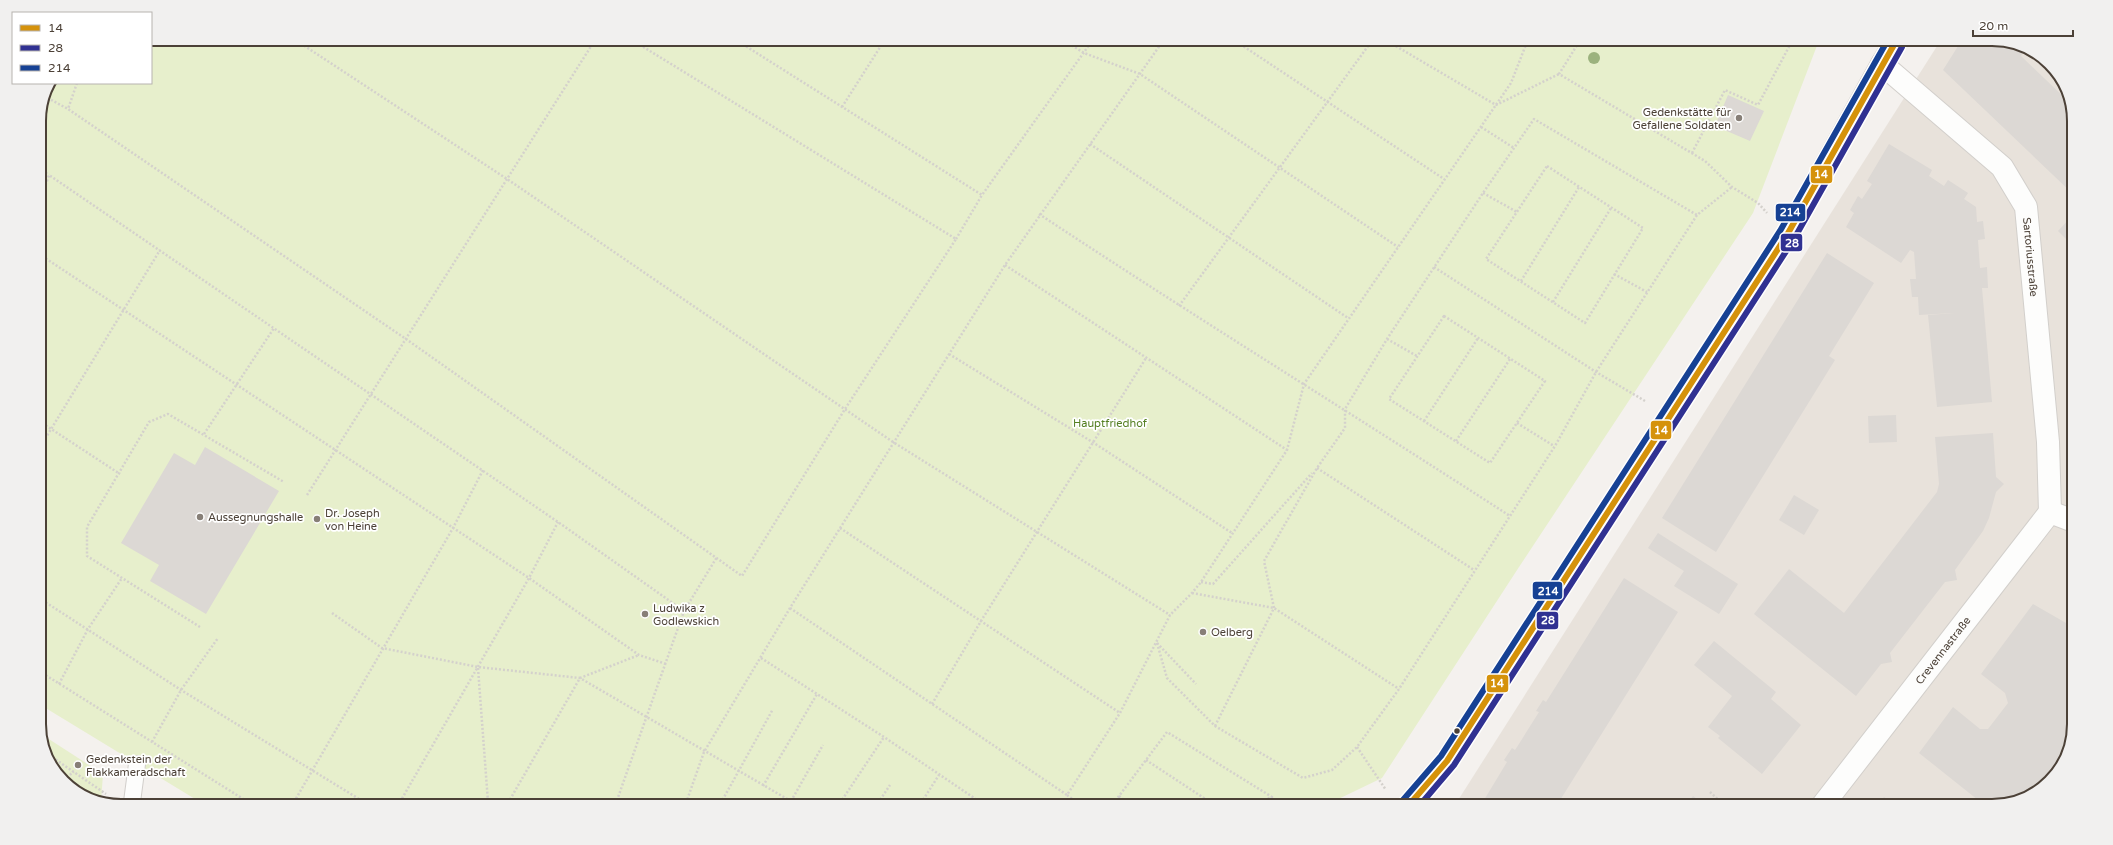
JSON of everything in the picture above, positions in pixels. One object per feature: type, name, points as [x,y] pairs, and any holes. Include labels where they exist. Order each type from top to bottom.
[{"type":"street","points":[[1414,799],[1447,761],[1787,235],[1893,46]]},
{"type":"street","name":"Sartoriusstraße","points":[[1882,64],[2002,167],[2026,207],[2048,442],[2050,512]]},
{"type":"street","points":[[2050,512],[2067,518]]},
{"type":"street","name":"Crevennastraße","points":[[1827,799],[2050,512]]},
{"type":"lane","points":[[132,799],[137,764]]},
{"type":"path","points":[[305,46],[507,179],[893,442],[1170,614]]},
{"type":"path","points":[[307,495],[591,46]]},
{"type":"path","points":[[642,46],[956,239]]},
{"type":"path","points":[[745,46],[982,195]]},
{"type":"path","points":[[842,107],[881,46]]},
{"type":"path","points":[[1072,46],[1084,54],[1140,74],[1398,247]]},
{"type":"path","points":[[49,99],[68,109],[406,340],[742,576],[845,409],[956,239],[982,195],[1089,46]]},
{"type":"path","points":[[687,799],[704,752],[790,608],[893,442],[1039,214],[1160,46]]},
{"type":"path","points":[[1243,46],[1444,179]]},
{"type":"path","points":[[1179,306],[1369,46]]},
{"type":"path","points":[[1396,46],[1496,105]]},
{"type":"path","points":[[1067,795],[1120,713],[1157,643],[1170,614],[1201,582],[1287,450],[1304,384],[1511,83],[1525,46]]},
{"type":"path","points":[[1496,105],[1559,74],[1576,46]]},
{"type":"path","points":[[1692,153],[1726,90],[1758,105],[1789,46]]},
{"type":"path","points":[[1559,74],[1692,153],[1717,171],[1732,187],[1758,203],[1787,235]]},
{"type":"path","points":[[68,109],[77,84]]},
{"type":"path","points":[[1215,726],[1274,608],[1264,560],[1317,468],[1345,428],[1345,409],[1387,339],[1483,193],[1534,119],[1696,214]]},
{"type":"path","points":[[1481,127],[1514,148]]},
{"type":"path","points":[[1090,144],[1348,318]]},
{"type":"path","points":[[1547,166],[1579,187],[1643,228],[1585,323],[1486,259],[1547,166]]},
{"type":"path","points":[[46,173],[483,470],[684,612]]},
{"type":"path","points":[[46,184],[49,175]]},
{"type":"path","points":[[1521,281],[1579,187]]},
{"type":"path","points":[[1157,643],[1167,678],[1215,726],[1303,778],[1332,770],[1357,747],[1398,689],[1555,446],[1596,372],[1696,214],[1732,187]]},
{"type":"path","points":[[1483,193],[1517,212]]},
{"type":"path","points":[[1553,302],[1611,208]]},
{"type":"path","points":[[1039,214],[1179,306],[1345,409],[1510,516]]},
{"type":"path","points":[[46,438],[160,250]]},
{"type":"path","points":[[46,259],[529,578],[639,655],[666,664]]},
{"type":"path","points":[[1005,265],[1287,450]]},
{"type":"path","points":[[1434,268],[1596,372],[1670,415]]},
{"type":"path","points":[[1614,274],[1647,292]]},
{"type":"path","points":[[1444,316],[1545,380],[1490,463],[1389,399],[1417,356],[1444,316]]},
{"type":"path","points":[[204,434],[238,385],[274,328]]},
{"type":"path","points":[[1424,421],[1478,338]]},
{"type":"path","points":[[1387,339],[1417,356]]},
{"type":"path","points":[[949,354],[1094,443],[1232,533]]},
{"type":"path","points":[[932,704],[981,621],[1146,358]]},
{"type":"path","points":[[1456,441],[1510,359]]},
{"type":"path","points":[[200,627],[87,556],[87,527],[120,474],[149,422],[168,414],[284,482]]},
{"type":"path","points":[[1517,423],[1555,446]]},
{"type":"path","points":[[46,425],[120,474]]},
{"type":"path","points":[[1317,468],[1474,570]]},
{"type":"path","points":[[1201,582],[1213,584],[1317,468]]},
{"type":"path","points":[[296,799],[382,648],[453,528],[483,470]]},
{"type":"path","points":[[402,799],[529,578],[558,522]]},
{"type":"path","points":[[840,528],[1120,713]]},
{"type":"path","points":[[617,799],[684,612],[716,557]]},
{"type":"path","points":[[59,684],[88,629],[122,578]]},
{"type":"path","points":[[1192,593],[1274,608],[1398,689]]},
{"type":"path","points":[[46,602],[181,690],[359,799]]},
{"type":"path","points":[[790,608],[1072,799]]},
{"type":"path","points":[[332,613],[382,648],[478,667],[580,678],[648,716],[704,752],[787,799]]},
{"type":"path","points":[[137,764],[152,742],[181,690],[218,638]]},
{"type":"path","points":[[1157,643],[1196,684]]},
{"type":"path","points":[[510,799],[580,678],[639,655]]},
{"type":"path","points":[[761,658],[884,737],[975,799]]},
{"type":"path","points":[[478,667],[488,799]]},
{"type":"path","points":[[46,676],[243,799]]},
{"type":"path","points":[[763,786],[817,694]]},
{"type":"path","points":[[724,799],[773,709]]},
{"type":"path","points":[[1117,799],[1167,732],[1272,797],[1267,799]]},
{"type":"path","points":[[843,799],[884,737]]},
{"type":"path","points":[[794,799],[823,745]]},
{"type":"path","points":[[1357,747],[1387,792]]},
{"type":"path","points":[[55,759],[112,797]]},
{"type":"path","points":[[1146,760],[1205,799]]},
{"type":"path","points":[[67,776],[74,772]]},
{"type":"path","points":[[924,799],[939,775]]},
{"type":"path","points":[[881,799],[890,785]]},
{"type":"path","points":[[1710,792],[1718,799]]},
{"type":"path","points":[[1119,796],[1123,799]]},
{"type":"shaded area","points":[[1937,46],[2002,47],[2021,52],[2038,62],[2045,68],[2057,84],[2063,97],[2067,116],[2067,729],[2063,748],[2054,766],[2038,783],[2029,789],[2006,798],[1992,799],[1459,799]]},
{"type":"green space","name":"Hauptfriedhof","points":[[152,46],[1817,46],[1753,213],[1519,567],[1382,778],[1338,799],[195,799],[46,708],[46,116],[50,97],[56,84],[152,84]]},
{"type":"green space","points":[[48,739],[103,774],[101,796],[84,789],[68,777],[62,770],[52,753]]},
{"type":"building","points":[[1958,46],[2002,47],[2023,53],[2021,56],[2063,97],[2067,116],[2067,188],[1943,70]]},
{"type":"building","name":"Gedenkstätte für Gefallene Soldaten","points":[[1728,95],[1764,111],[1750,141],[1715,126]]},
{"type":"building","points":[[1889,144],[1932,170],[1929,176],[1944,186],[1948,180],[1968,193],[1964,199],[1976,207],[1977,222],[1983,221],[1985,239],[1978,240],[1980,268],[1987,267],[1988,288],[1982,288],[1992,402],[1937,407],[1928,315],[1954,313],[1919,315],[1918,297],[1912,297],[1910,279],[1916,279],[1914,252],[1910,250],[1901,263],[1846,227],[1854,213],[1850,210],[1858,196],[1862,199],[1872,184],[1867,181]]},
{"type":"building","points":[[2067,221],[2067,240],[2058,231]]},
{"type":"building","points":[[1827,253],[1874,283],[1829,356],[1835,360],[1716,552],[1662,518]]},
{"type":"building","points":[[1896,415],[1897,442],[1869,443],[1868,416]]},
{"type":"building","points":[[1993,433],[1996,477],[2004,484],[1996,492],[1989,518],[1983,531],[1955,570],[1957,580],[1945,582],[1890,653],[1892,662],[1881,664],[1856,696],[1754,614],[1789,569],[1844,613],[1937,492],[1939,484],[1935,437]]},
{"type":"building","name":"Aussegnungshalle","points":[[205,447],[279,491],[206,614],[150,581],[159,565],[121,543],[174,453],[195,465]]},
{"type":"building","points":[[1794,495],[1819,510],[1804,535],[1779,520]]},
{"type":"building","points":[[1658,533],[1738,584],[1719,614],[1674,586],[1684,571],[1648,548]]},
{"type":"building","points":[[1624,578],[1678,612],[1561,799],[1485,799],[1507,762],[1504,760],[1512,748],[1515,750],[1517,747],[1539,712],[1536,711],[1543,700],[1546,702]]},
{"type":"building","points":[[2033,604],[2066,623],[2067,729],[2063,748],[2054,766],[2038,783],[2021,793],[2006,798],[1977,799],[1919,753],[1953,707],[1980,729],[1988,729],[2008,703],[2005,693],[1981,674]]},
{"type":"building","points":[[1714,641],[1776,692],[1771,699],[1801,725],[1762,774],[1718,738],[1720,736],[1708,727],[1732,696],[1694,665]]},
{"type":"transit line","name":"214","points":[[1404,799],[1441,756],[1780,231],[1884,46]]},
{"type":"transit line","name":"14","points":[[1414,799],[1447,761],[1787,235],[1893,46]]},
{"type":"transit line","name":"28","points":[[1425,799],[1454,765],[1794,239],[1902,47]]},
{"type":"place","name":"Gedenkstätte für Gefallene Soldaten","points":[[1739,118]]},
{"type":"place","name":"Aussegnungshalle","points":[[200,517]]},
{"type":"place","name":"Dr. Joseph von Heine","points":[[317,519]]},
{"type":"place","name":"Ludwika z Godlewskich","points":[[645,614]]},
{"type":"place","name":"Oelberg","points":[[1203,632]]},
{"type":"place","name":"Gedenkstein der Flakkameradschaft","points":[[78,765]]}]
